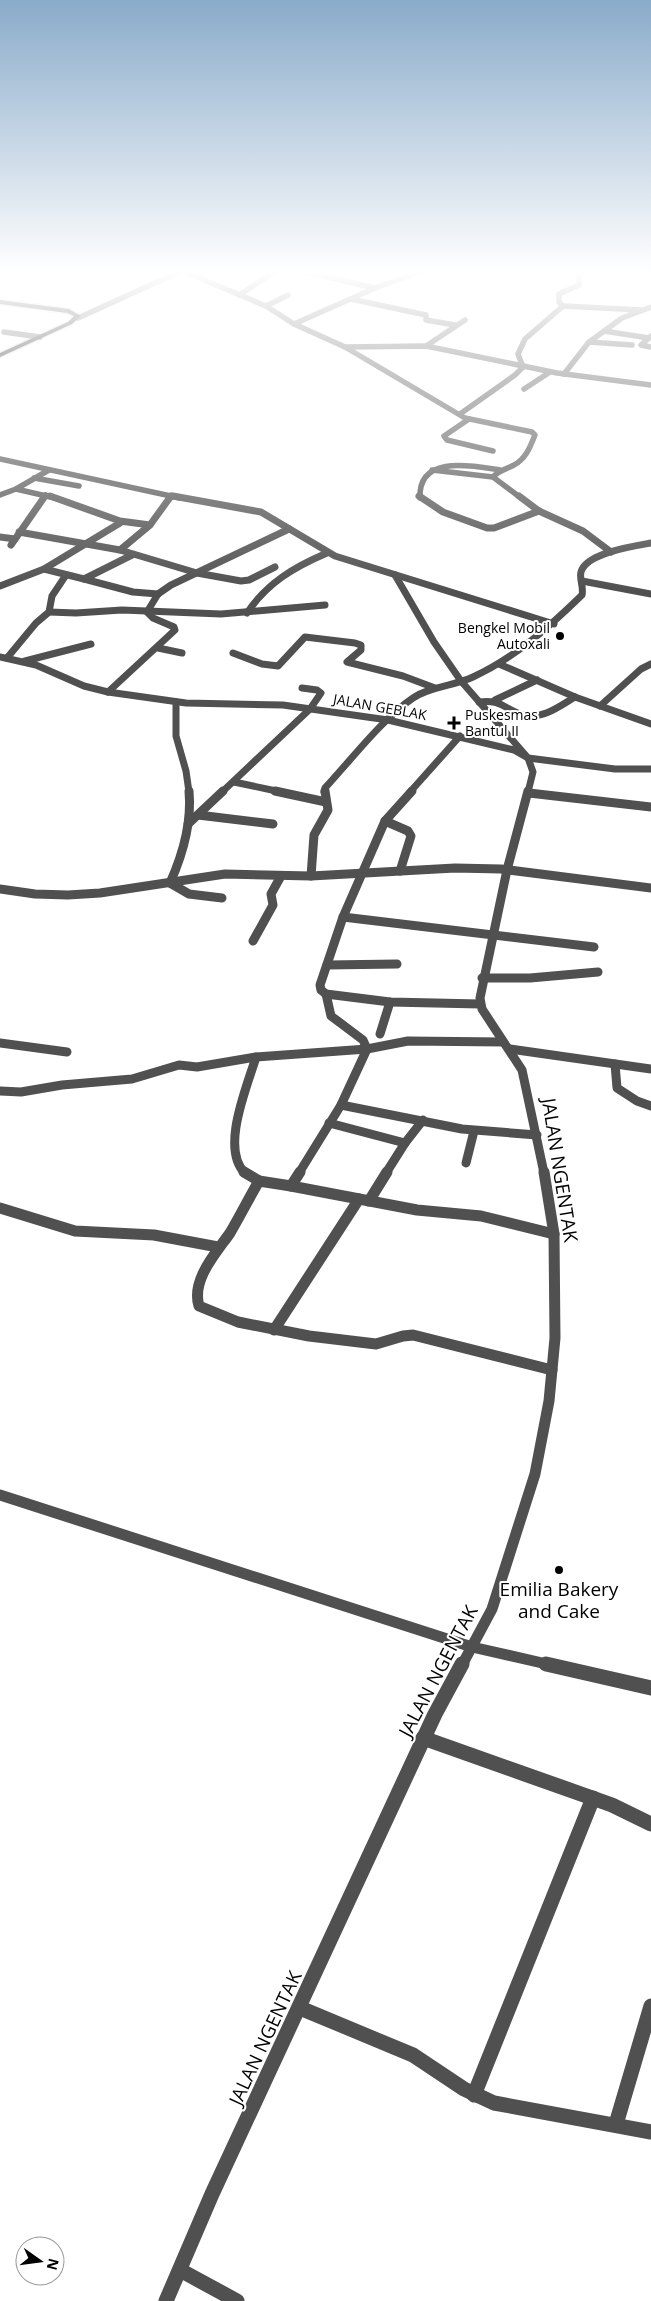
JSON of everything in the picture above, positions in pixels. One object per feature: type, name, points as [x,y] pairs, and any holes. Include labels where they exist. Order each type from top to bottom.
[{"type":"street","points":[[395,376],[469,419],[525,429],[534,433],[525,457],[516,464],[500,470],[493,477]]},
{"type":"street","points":[[460,414],[513,376]]},
{"type":"street","points":[[524,389],[543,376]]},
{"type":"street","points":[[583,376],[651,385]]},
{"type":"street","points":[[469,419],[446,434],[444,436],[446,440],[493,452]]},
{"type":"street","points":[[0,459],[171,496],[256,510],[271,516],[326,552],[554,624]]},
{"type":"street","points":[[500,470],[444,465],[432,470],[422,482],[420,499],[478,526],[493,528],[539,511]]},
{"type":"street","points":[[0,494],[16,489],[49,470]]},
{"type":"street","points":[[432,470],[493,477],[539,511],[583,532],[611,552]]},
{"type":"street","points":[[34,478],[79,486]]},
{"type":"street","points":[[16,489],[46,495],[88,508],[120,523],[150,525]]},
{"type":"street","points":[[0,537],[13,542],[46,495]]},
{"type":"street","points":[[120,550],[150,525],[171,496]]},
{"type":"street","points":[[0,586],[44,569],[120,523]]},
{"type":"street","points":[[147,612],[158,594],[171,585],[289,529]]},
{"type":"street","points":[[19,532],[120,550],[132,555],[197,572],[246,581],[275,567]]},
{"type":"street","points":[[311,876],[314,835],[327,812],[324,793],[328,784],[388,720],[413,698],[435,688],[461,681],[499,664],[554,624],[582,595],[581,570],[585,564],[611,552],[651,543]]},
{"type":"street","points":[[247,613],[262,590],[275,580],[326,552]]},
{"type":"street","points":[[84,579],[132,555]]},
{"type":"street","points":[[44,569],[133,592],[158,594]]},
{"type":"street","points":[[49,612],[52,596],[66,575]]},
{"type":"street","points":[[395,575],[434,642],[461,681],[528,758],[533,772],[529,793],[507,870],[482,978],[481,1006],[390,1002],[326,994],[321,990],[320,985],[343,917],[385,821],[460,736]]},
{"type":"street","points":[[582,582],[651,594]]},
{"type":"street","points":[[3,657],[49,612],[122,610],[165,613],[247,613],[325,605]]},
{"type":"street","points":[[108,692],[158,648],[172,634],[175,628],[153,618],[147,612]]},
{"type":"street","points":[[233,653],[262,664],[278,666],[305,637],[355,643],[362,645],[360,650],[347,662],[403,676],[435,688]]},
{"type":"street","points":[[24,662],[91,644]]},
{"type":"street","points":[[158,648],[182,653]]},
{"type":"street","name":"JALAN GEBLAK","points":[[3,657],[24,662],[54,672],[84,686],[108,692],[176,702],[273,704],[388,720],[514,750],[528,758],[615,770],[651,769]]},
{"type":"street","points":[[499,664],[575,697],[651,724]]},
{"type":"street","points":[[600,706],[641,669],[651,664]]},
{"type":"street","points":[[480,703],[496,700],[537,680]]},
{"type":"street","points":[[188,824],[310,709],[321,693],[317,690],[302,688]]},
{"type":"street","points":[[496,700],[519,712],[532,716],[550,711],[575,697]]},
{"type":"street","points":[[170,883],[180,863],[188,824],[190,802],[188,781],[176,740],[176,702]]},
{"type":"street","points":[[234,782],[326,802]]},
{"type":"street","points":[[529,793],[651,807]]},
{"type":"street","points":[[198,815],[273,824]]},
{"type":"street","points":[[385,821],[410,834],[400,871]]},
{"type":"street","points":[[0,889],[34,894],[68,895],[170,883],[232,873],[311,876],[455,868],[507,870],[651,888]]},
{"type":"street","points":[[253,941],[273,905],[270,894],[281,876]]},
{"type":"street","points":[[170,883],[189,894],[222,898]]},
{"type":"street","points":[[343,917],[594,947]]},
{"type":"street","points":[[327,965],[397,964]]},
{"type":"street","points":[[482,978],[530,978],[598,972]]},
{"type":"street","points":[[326,994],[330,1016],[366,1045]]},
{"type":"street","points":[[380,1034],[390,1002]]},
{"type":"street","name":"JALAN NGENTAK","points":[[166,2301],[212,2194],[300,2008],[423,1738],[449,1686],[472,1647],[498,1593],[535,1474],[543,1438],[552,1370],[556,1314],[554,1234],[537,1136],[522,1070],[507,1045],[491,1025],[481,1006]]},
{"type":"street","points":[[0,1091],[22,1092],[62,1085],[132,1078],[179,1065],[197,1068],[256,1057],[408,1041],[507,1045],[651,1069]]},
{"type":"street","points":[[0,1042],[66,1052]]},
{"type":"street","points":[[291,1186],[341,1105],[366,1045]]},
{"type":"street","points":[[256,1057],[232,1145],[238,1167],[247,1175],[259,1181],[418,1210],[481,1216],[554,1234]]},
{"type":"street","points":[[615,1064],[617,1088],[637,1101],[651,1106]]},
{"type":"street","points":[[341,1105],[474,1131],[537,1136]]},
{"type":"street","points":[[274,1330],[364,1200],[423,1120]]},
{"type":"street","points":[[329,1123],[405,1143]]},
{"type":"street","points":[[466,1163],[474,1131]]},
{"type":"street","points":[[259,1181],[230,1234],[218,1247],[199,1284],[196,1296],[197,1303],[218,1314],[274,1330],[376,1344],[386,1342],[400,1335],[413,1335],[552,1370]]},
{"type":"street","points":[[0,1208],[75,1232],[154,1235],[218,1247]]},
{"type":"street","points":[[0,1495],[472,1647],[651,1688]]},
{"type":"street","points":[[423,1738],[593,1798],[651,1824]]},
{"type":"street","points":[[474,2095],[593,1798]]},
{"type":"street","points":[[616,2124],[651,2006]]},
{"type":"street","points":[[300,2008],[413,2055],[474,2095],[494,2103],[521,2110],[616,2124],[651,2132]]},
{"type":"street","points":[[180,2270],[237,2301]]},
{"type":"place","name":"Bengkel Mobil Autoxali","points":[[560,636]]},
{"type":"place","name":"Puskesmas Bantul II","points":[[454,723]]},
{"type":"place","name":"Emilia Bakery and Cake","points":[[559,1570]]}]
